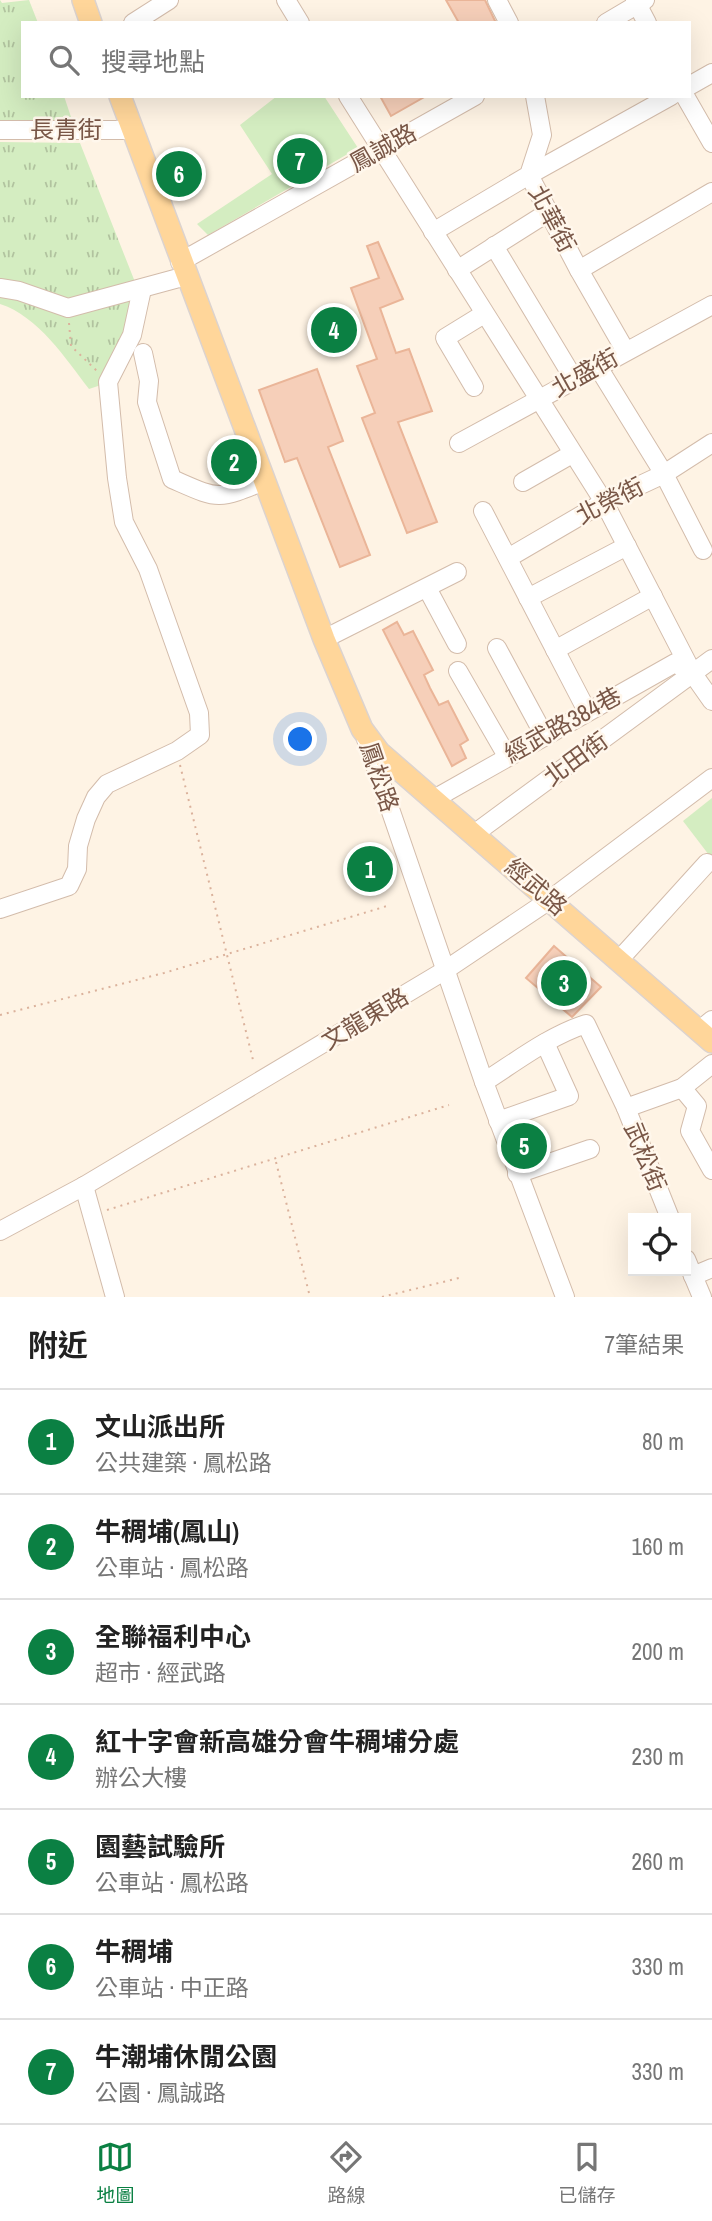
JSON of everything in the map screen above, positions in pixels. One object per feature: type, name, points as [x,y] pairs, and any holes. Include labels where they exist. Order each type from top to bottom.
[{"type":"main road","points":[[83,0],[90,21]]},
{"type":"main road","name":"鳳松路","points":[[121,98],[324,639],[362,729]]},
{"type":"main road","name":"經武路","points":[[362,729],[379,752],[619,960],[708,1030]]},
{"type":"street","points":[[136,21],[169,0]]},
{"type":"street","points":[[286,0],[299,21]]},
{"type":"street","points":[[609,21],[639,2],[646,21]]},
{"type":"street","points":[[691,85],[712,73]]},
{"type":"street","points":[[349,98],[536,400],[604,502],[693,674],[712,701]]},
{"type":"street","name":"鳳誠路","points":[[68,308],[142,289],[183,269],[382,148],[471,98]]},
{"type":"street","points":[[433,232],[529,175],[542,135],[535,98]]},
{"type":"street","name":"北華街","points":[[667,98],[529,175],[547,213],[579,270],[712,192]]},
{"type":"street","points":[[686,98],[712,143]]},
{"type":"street","name":"長青街","points":[[0,130],[133,130]]},
{"type":"street","points":[[457,270],[547,213]]},
{"type":"street","points":[[494,246],[574,379]]},
{"type":"street","points":[[579,270],[625,350]]},
{"type":"street","points":[[0,289],[19,291],[68,308]]},
{"type":"street","points":[[0,909],[69,886],[77,869],[78,846],[86,819],[96,797],[107,784],[177,751],[200,735],[202,724],[148,569],[124,522],[108,382],[132,335],[142,289]]},
{"type":"street","name":"北盛街","points":[[459,443],[625,350],[712,305]]},
{"type":"street","points":[[474,387],[445,338],[484,314]]},
{"type":"street","points":[[143,353],[149,381],[147,402],[172,479],[204,495],[223,498],[264,481]]},
{"type":"street","points":[[598,367],[664,474],[703,550]]},
{"type":"street","name":"北榮街","points":[[508,558],[604,502],[664,474],[712,443]]},
{"type":"street","points":[[523,482],[572,454]]},
{"type":"street","points":[[483,511],[587,711]]},
{"type":"street","points":[[528,598],[627,546]]},
{"type":"street","points":[[324,639],[457,572]]},
{"type":"street","points":[[427,587],[457,644]]},
{"type":"street","points":[[555,650],[653,596]]},
{"type":"street","points":[[497,648],[544,735]]},
{"type":"street","name":"北田街","points":[[474,834],[712,659]]},
{"type":"street","name":"經武路384巷","points":[[434,799],[675,663],[693,674]]},
{"type":"street","points":[[458,671],[507,757]]},
{"type":"street","name":"鳳松路","points":[[362,729],[444,971],[517,1174],[565,1297]]},
{"type":"street","name":"文龍東路","points":[[0,1231],[84,1186],[444,971],[551,899],[712,778]]},
{"type":"street","points":[[619,960],[707,863]]},
{"type":"street","points":[[484,1082],[555,1034],[586,1024],[626,1108]]},
{"type":"street","points":[[498,1121],[569,1096],[545,1043]]},
{"type":"street","name":"武松街","points":[[668,1213],[626,1108],[682,1088],[712,1064]]},
{"type":"street","points":[[682,1088],[697,1106],[690,1132],[712,1170]]},
{"type":"street","points":[[517,1174],[590,1149]]},
{"type":"street","points":[[84,1186],[115,1297]]},
{"type":"street","points":[[693,1276],[712,1268]]},
{"type":"street","points":[[691,1271],[702,1297]]},
{"type":"path","points":[[68,308],[71,346],[108,382]]},
{"type":"path","points":[[179,761],[253,1060]]},
{"type":"path","points":[[0,1015],[228,954],[387,906]]},
{"type":"path","points":[[93,1214],[275,1161],[449,1105]]},
{"type":"path","points":[[275,1161],[310,1297]]},
{"type":"path","points":[[382,1297],[458,1278]]},
{"type":"green space","points":[[0,0],[2,3],[29,0],[37,21],[21,21],[21,98],[65,98],[72,120],[0,120]]},
{"type":"green space","points":[[274,98],[325,98],[358,148],[208,235],[197,224],[272,174],[240,125]]},
{"type":"green space","points":[[0,142],[80,143],[135,282],[126,342],[104,384],[89,389],[39,328],[14,310],[0,304]]},
{"type":"green space","points":[[712,798],[712,859],[683,821]]},
{"type":"building","points":[[446,0],[485,0],[495,21],[458,21]]},
{"type":"building","points":[[381,98],[422,98],[391,116]]},
{"type":"building","points":[[378,242],[403,299],[380,308],[396,353],[409,349],[432,411],[398,422],[437,522],[407,533],[362,418],[375,413],[357,366],[377,359],[351,288],[379,278],[367,246]]},
{"type":"building","points":[[317,369],[343,441],[328,447],[370,555],[340,567],[297,458],[285,462],[259,390]]},
{"type":"building","points":[[397,622],[404,635],[413,631],[433,670],[424,675],[430,688],[439,705],[448,701],[468,740],[460,745],[466,758],[452,766],[383,630]]},
{"type":"building","points":[[554,946],[601,987],[572,1017],[526,978]]},
{"type":"place","name":"牛潮埔休閒公園","points":[[300,161]]},
{"type":"place","name":"牛稠埔","points":[[179,174]]},
{"type":"place","name":"紅十字會新高雄分會牛稠埔分處","points":[[334,330]]},
{"type":"place","name":"牛稠埔(鳳山)","points":[[234,462]]},
{"type":"place","name":"文山派出所","points":[[370,869]]},
{"type":"place","name":"全聯福利中心","points":[[564,983]]},
{"type":"place","name":"園藝試驗所","points":[[524,1146]]}]
